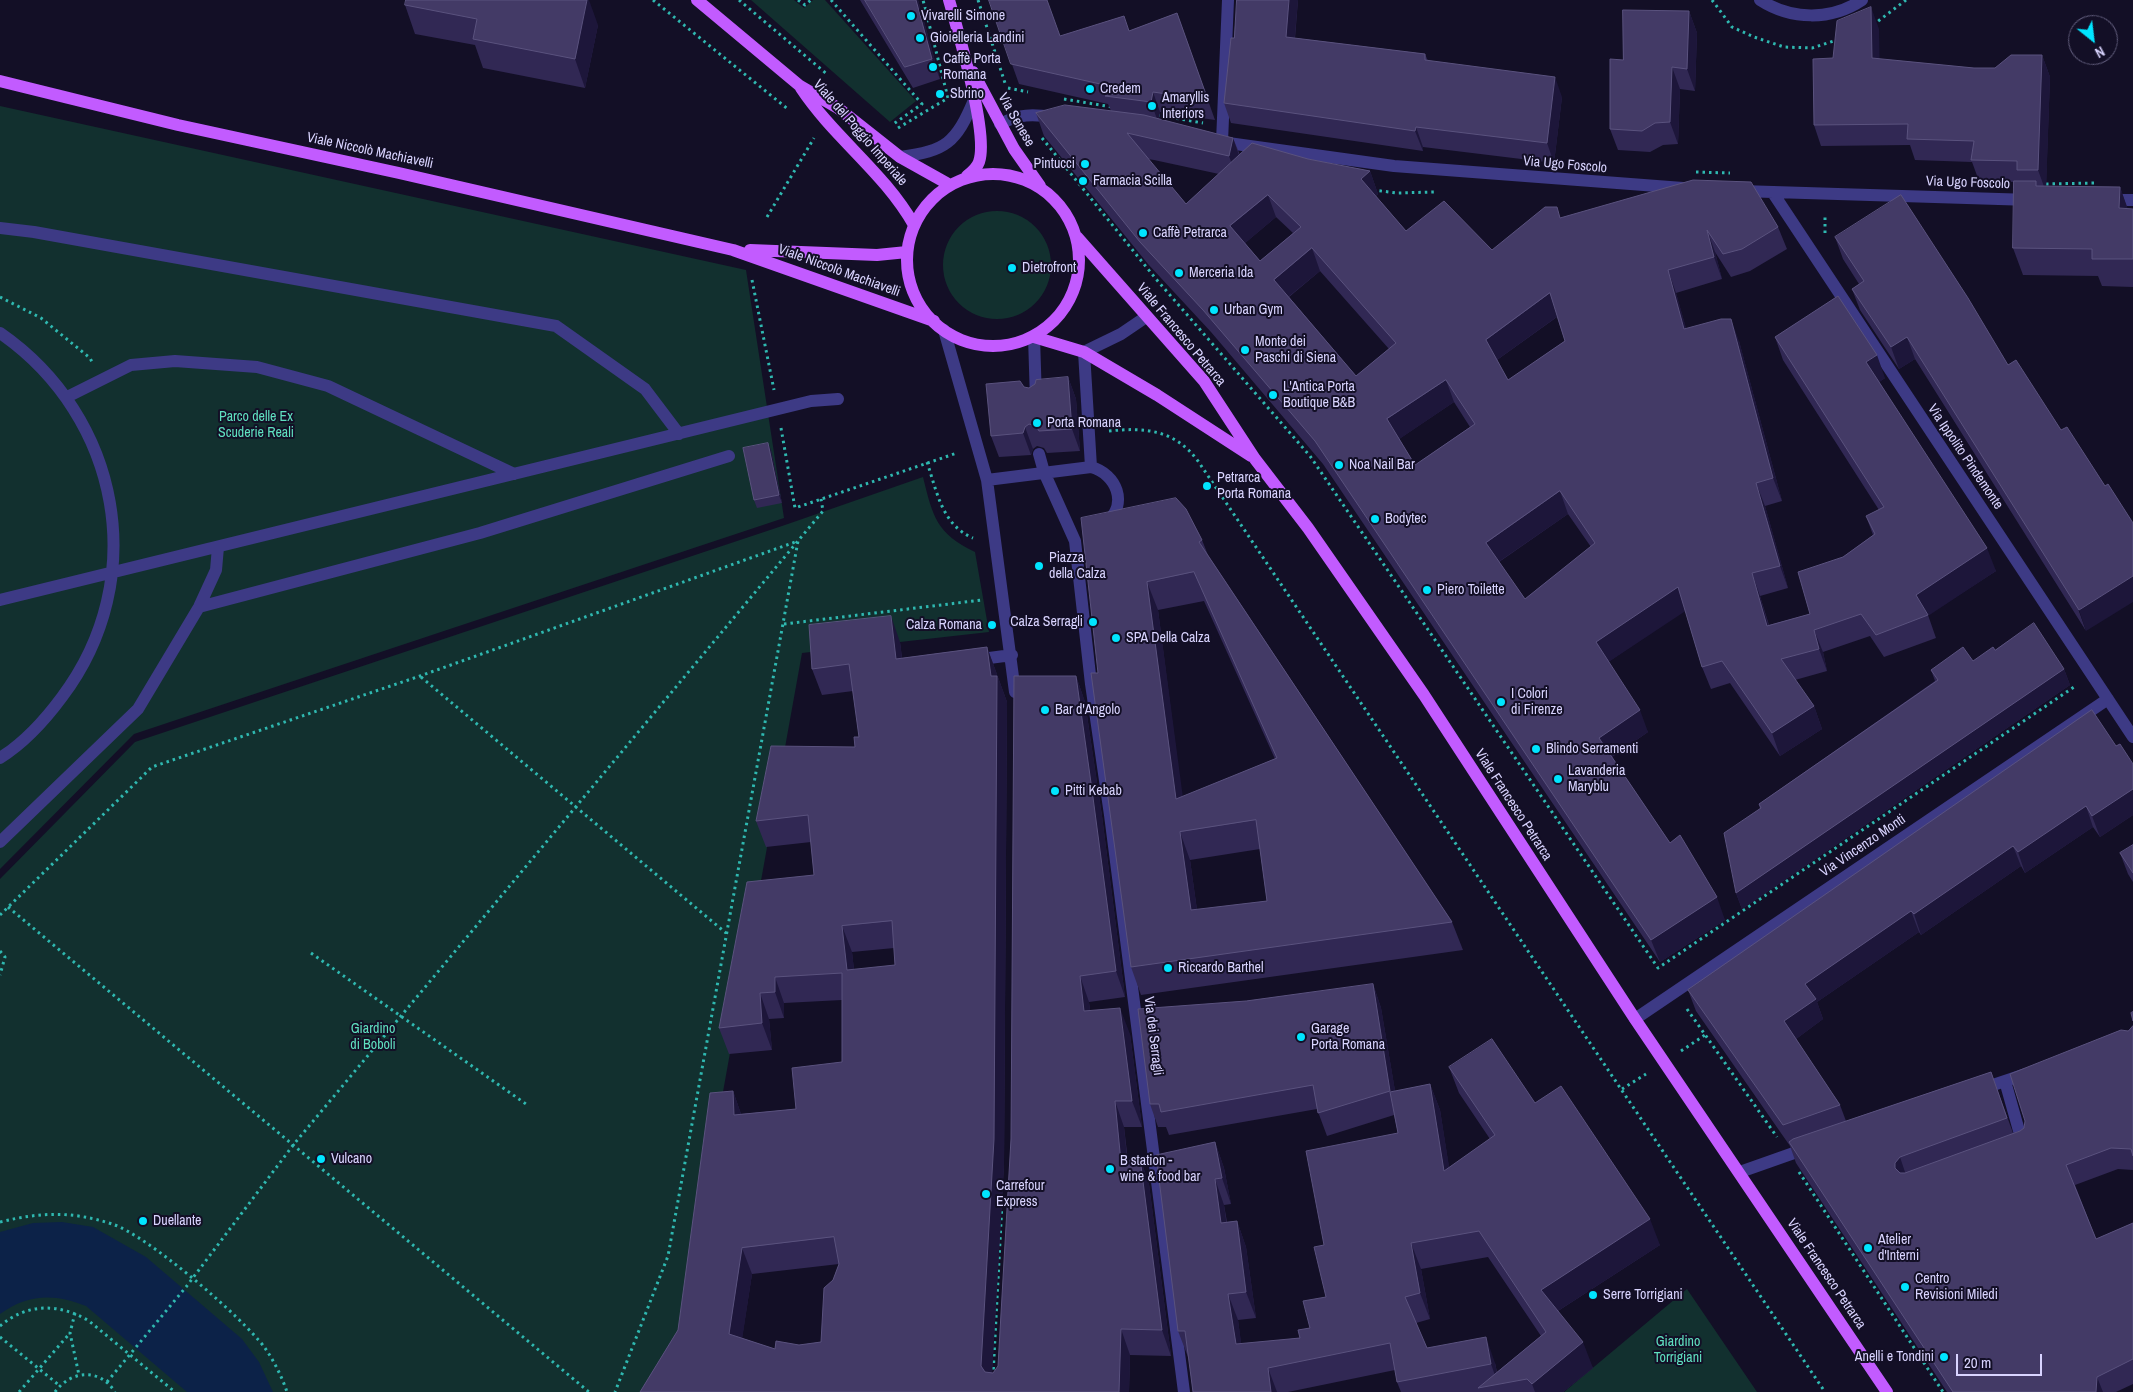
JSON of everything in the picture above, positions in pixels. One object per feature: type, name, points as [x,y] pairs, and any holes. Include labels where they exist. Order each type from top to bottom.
[{"type":"main road","name":"Viale del Poggio Imperiale","points":[[696,0],[800,86],[838,108],[900,157],[950,185]]},
{"type":"main road","name":"Via Senese","points":[[949,0],[966,59],[981,153],[976,168],[965,178]]},
{"type":"main road","name":"Via Senese","points":[[966,59],[1000,124],[1029,172],[1045,192]]},
{"type":"main road","name":"Viale Niccolò Machiavelli","points":[[0,81],[178,125],[399,173],[734,250],[934,321]]},
{"type":"main road","name":"Viale del Poggio Imperiale","points":[[800,86],[827,121],[891,190],[914,226]]},
{"type":"main road","points":[[999,172],[1019,177],[1045,192],[1064,212],[1077,237],[1078,278],[1074,292],[1057,318],[1034,337],[996,347],[981,346],[963,341],[944,330],[919,304],[910,286],[907,252],[914,226],[932,200],[950,185],[981,173],[999,172]]},
{"type":"main road","name":"Viale Francesco Petrarca","points":[[1077,237],[1146,318],[1204,381],[1254,459],[1308,528],[1424,695],[1635,1019],[1887,1392]]},
{"type":"main road","name":"Viale Niccolò Machiavelli","points":[[734,250],[877,255],[907,252]]},
{"type":"main road","name":"Viale Francesco Petrarca","points":[[1034,337],[1084,352],[1157,395],[1254,459]]},
{"type":"street","points":[[710,0],[713,14]]},
{"type":"street","points":[[1222,142],[1228,0]]},
{"type":"street","points":[[1760,0],[1771,7],[1805,16],[1841,11],[1862,0]]},
{"type":"street","points":[[900,157],[931,151],[956,137],[974,100]]},
{"type":"street","points":[[1000,124],[1018,116],[1030,114],[1068,119]]},
{"type":"street","name":"Via Ugo Foscolo","points":[[1205,139],[1394,166],[1696,189]]},
{"type":"street","name":"Via Ugo Foscolo","points":[[1725,190],[2040,200]]},
{"type":"street","name":"Via Ippolito Pindemonte","points":[[1773,193],[2133,737]]},
{"type":"street","points":[[2096,200],[2133,200]]},
{"type":"street","points":[[0,228],[34,232],[556,326],[645,389],[679,434]]},
{"type":"street","points":[[1091,467],[1084,352],[1121,334],[1146,318]]},
{"type":"street","points":[[944,330],[987,480],[1012,655],[1020,688],[1016,704]]},
{"type":"street","points":[[0,333],[26,351],[67,397],[86,429],[100,463],[110,499],[113,536],[112,573],[100,627],[77,677],[44,721],[0,758]]},
{"type":"street","points":[[1034,337],[1036,402]]},
{"type":"street","points":[[67,397],[131,365],[176,360],[257,367],[328,386],[514,474]]},
{"type":"street","points":[[0,600],[811,401],[838,399]]},
{"type":"street","points":[[1039,454],[1044,472],[1079,538],[1091,684],[1075,685]]},
{"type":"street","points":[[199,608],[480,533],[729,456]]},
{"type":"street","points":[[987,480],[1091,467],[1101,471],[1111,479],[1118,496],[1119,507],[1117,512],[1100,527]]},
{"type":"street","points":[[0,842],[138,710],[199,608],[216,570],[218,547]]},
{"type":"street","points":[[966,661],[1012,655]]},
{"type":"street","name":"Via dei Serragli","points":[[1091,684],[1110,815],[1184,1392]]},
{"type":"street","name":"Via Vincenzo Monti","points":[[1635,1019],[2108,699]]},
{"type":"street","points":[[1967,1094],[2041,1069]]},
{"type":"street","points":[[2005,1082],[2025,1144],[2007,1151]]},
{"type":"street","points":[[1740,1172],[1823,1143]]},
{"type":"path","points":[[653,0],[791,112]]},
{"type":"path","points":[[739,0],[835,81]]},
{"type":"path","points":[[798,0],[804,5],[811,0]]},
{"type":"path","points":[[831,0],[922,104],[890,127],[894,131],[948,98],[922,0]]},
{"type":"path","points":[[978,0],[1006,86],[1010,90],[1029,93]]},
{"type":"path","points":[[1058,98],[1116,108]]},
{"type":"path","points":[[1155,114],[1223,126]]},
{"type":"path","points":[[767,217],[816,134]]},
{"type":"path","points":[[1040,136],[1156,279],[1310,456],[1658,968],[2074,687]]},
{"type":"path","points":[[1689,172],[1739,173]]},
{"type":"path","points":[[2043,184],[2103,183]]},
{"type":"path","points":[[752,280],[795,508],[978,446]]},
{"type":"path","points":[[0,297],[41,318],[90,358],[102,380]]},
{"type":"path","points":[[1107,431],[1133,428],[1151,430],[1180,442],[1198,461],[1825,1392]]},
{"type":"path","points":[[927,462],[944,511],[952,525],[964,534],[977,540]]},
{"type":"path","points":[[107,1382],[186,1287],[294,1144],[823,511],[821,499]]},
{"type":"path","points":[[615,1392],[668,1256],[798,541]]},
{"type":"path","points":[[0,915],[152,767],[420,676],[798,541]]},
{"type":"path","points":[[784,624],[1004,597]]},
{"type":"path","points":[[420,676],[726,933]]},
{"type":"path","points":[[8,907],[589,1392]]},
{"type":"path","points":[[0,951],[5,957],[0,975]]},
{"type":"path","points":[[311,953],[526,1104]]},
{"type":"path","points":[[1686,1008],[1788,1155],[1942,1392]]},
{"type":"path","points":[[992,1382],[1002,1194]]},
{"type":"path","points":[[0,1222],[32,1214],[61,1213],[114,1225],[136,1236],[192,1279],[252,1332],[266,1349],[287,1392]]},
{"type":"path","points":[[0,1326],[8,1319],[33,1308],[57,1308],[75,1313],[89,1320],[175,1392]]},
{"type":"path","points":[[75,1313],[70,1333],[79,1375]]},
{"type":"path","points":[[19,1392],[70,1333]]},
{"type":"path","points":[[0,1338],[60,1386]]},
{"type":"path","points":[[56,1392],[60,1386],[72,1377],[94,1375],[107,1382],[115,1392]]},
{"type":"green space","points":[[751,0],[794,0],[804,8],[813,0],[825,0],[916,101],[890,122]]},
{"type":"green space","name":"Parco delle Ex Scuderie Reali","points":[[0,106],[746,270],[784,518],[134,734],[0,869]]},
{"type":"green space","points":[[997,211],[1018,215],[1035,227],[1047,244],[1051,265],[1047,286],[1035,303],[1018,315],[997,319],[976,315],[959,303],[947,286],[943,265],[947,244],[959,227],[976,215]]},
{"type":"green space","name":"Giardino di Boboli","points":[[923,477],[930,503],[938,522],[952,538],[975,552],[989,632],[802,653],[674,1364],[657,1392],[0,1392],[0,879],[135,742],[785,525]]},
{"type":"green space","name":"Giardino Torrigiani","points":[[1687,1289],[1757,1392],[1564,1392]]},
{"type":"water","points":[[62,1222],[93,1227],[146,1257],[242,1339],[259,1362],[273,1392],[187,1392],[86,1306],[75,1302],[52,1298],[31,1299],[20,1302],[0,1314],[0,1232],[33,1223]]},
{"type":"building","points":[[406,0],[587,0],[575,59],[473,39],[477,19],[405,5]]},
{"type":"building","points":[[865,0],[916,0],[932,59],[905,67]]},
{"type":"building","points":[[989,0],[1047,0],[1060,36],[1124,16],[1129,31],[1177,13],[1208,100],[1153,92],[1151,102],[1105,96],[1127,90],[1011,64]]},
{"type":"building","points":[[1237,0],[1289,0],[1286,37],[1425,54],[1425,60],[1555,77],[1547,143],[1416,127],[1415,131],[1224,103],[1231,38],[1234,38]]},
{"type":"building","points":[[1871,7],[1872,58],[1974,68],[1995,68],[2011,55],[2042,55],[2038,170],[2017,170],[2017,161],[1971,160],[1974,141],[1907,139],[1908,124],[1814,125],[1813,59],[1833,58],[1837,21]]},
{"type":"building","points":[[1623,10],[1689,11],[1687,69],[1672,67],[1670,122],[1655,123],[1642,131],[1610,129],[1610,59],[1623,60]]},
{"type":"building","points":[[1065,105],[1144,115],[1233,138],[1229,156],[1127,133],[1186,204],[1252,143],[1308,159],[1370,171],[1361,179],[1406,231],[1444,201],[1492,250],[1545,207],[1557,207],[1560,218],[1693,180],[1751,182],[1778,227],[1742,249],[1723,254],[1707,230],[1714,257],[1668,270],[1684,329],[1721,319],[1731,319],[1773,478],[1756,483],[1780,566],[1752,573],[1767,626],[1810,614],[1798,572],[1843,557],[1875,534],[1866,516],[1884,507],[1775,337],[1838,296],[1877,355],[1866,362],[1987,548],[1916,595],[1928,615],[1876,635],[1861,614],[1814,630],[1819,649],[1781,659],[1814,706],[1772,733],[1722,661],[1702,667],[1678,587],[1596,642],[1640,710],[1599,738],[1670,843],[1680,835],[1717,897],[1651,940],[1315,441],[1203,310],[1140,242],[1036,113]],"holes":[[[1268,195],[1301,227],[1260,261],[1230,226]],[[1312,248],[1396,343],[1356,376],[1274,280]],[[1550,293],[1565,341],[1508,380],[1486,340]],[[1446,380],[1475,424],[1415,465],[1387,419]],[[1560,491],[1595,543],[1525,599],[1486,543]]]},
{"type":"building","points":[[2014,181],[2036,181],[2036,186],[2120,187],[2119,208],[2133,209],[2133,259],[2092,259],[2092,249],[2013,248]]},
{"type":"building","points":[[1901,195],[1968,298],[2008,365],[2016,360],[2061,430],[2067,427],[2105,486],[2108,484],[2133,523],[2133,576],[2079,610],[1907,337],[1891,347],[1852,289],[1864,281],[1835,237]]},
{"type":"building","points":[[1068,377],[1072,429],[1039,431],[1036,426],[1029,424],[1025,427],[1023,433],[991,436],[986,384],[1020,381],[1024,387],[1029,388],[1035,384],[1036,380]]},
{"type":"building","points":[[768,443],[779,495],[754,500],[743,448]]},
{"type":"building","points":[[1176,498],[1186,509],[1202,540],[1199,542],[1452,922],[1131,967],[1091,673],[1098,673],[1081,518]],"holes":[[[1194,572],[1277,758],[1176,799],[1147,582]],[[1256,820],[1267,901],[1191,910],[1180,832]]]},
{"type":"building","points":[[891,616],[896,659],[987,647],[991,676],[997,676],[994,1139],[981,1366],[985,1372],[993,1373],[998,1366],[1011,1139],[1014,676],[1076,676],[1116,971],[1080,976],[1084,1011],[1120,1008],[1132,1101],[1115,1101],[1121,1162],[1140,1158],[1162,1330],[1121,1329],[1119,1392],[640,1392],[678,1330],[710,1093],[733,1091],[734,1115],[796,1109],[792,1068],[842,1062],[842,973],[775,977],[775,992],[760,993],[762,1023],[719,1028],[747,882],[814,875],[808,815],[756,821],[771,746],[855,747],[854,737],[859,737],[849,664],[812,669],[809,625]],"holes":[[[892,921],[895,965],[847,970],[842,926]],[[834,1237],[839,1264],[833,1280],[824,1288],[821,1342],[799,1345],[776,1341],[775,1349],[729,1334],[742,1248]]]},
{"type":"building","points":[[2034,623],[2064,669],[1736,893],[1724,833],[1761,808],[1759,804],[1938,680],[1931,670],[1963,647],[1973,661],[1993,647],[1995,650]]},
{"type":"building","points":[[2092,710],[2116,746],[2120,744],[2133,764],[2133,789],[2092,816],[2086,806],[2018,852],[2013,846],[1914,914],[1911,911],[1805,984],[1816,999],[1784,1021],[1840,1105],[1783,1125],[1688,990]]},
{"type":"building","points":[[2133,845],[2133,873],[2120,853]]},
{"type":"building","points":[[1373,984],[1390,1091],[1318,1113],[1313,1085],[1161,1112],[1159,1104],[1150,1104],[1138,1009],[1246,1001]]},
{"type":"building","points":[[2133,1026],[2133,1156],[2131,1149],[2111,1148],[2066,1165],[2096,1239],[2133,1223],[2133,1359],[2097,1377],[2096,1392],[1953,1392],[1789,1142],[1793,1139],[1991,1072],[2007,1118],[1900,1157],[1895,1163],[1895,1168],[1900,1173],[1905,1173],[2020,1131],[2024,1128],[2025,1121],[2010,1074],[2121,1030],[2128,1031]]},
{"type":"building","points":[[1492,1039],[1535,1103],[1561,1086],[1650,1219],[1541,1290],[1583,1342],[1532,1384],[1527,1379],[1478,1388],[1546,1332],[1479,1231],[1411,1243],[1420,1293],[1405,1297],[1427,1348],[1486,1337],[1491,1364],[1397,1382],[1390,1343],[1268,1368],[1271,1392],[1193,1392],[1185,1331],[1178,1331],[1156,1155],[1215,1142],[1222,1178],[1215,1179],[1221,1223],[1237,1221],[1246,1292],[1228,1294],[1236,1344],[1300,1338],[1298,1330],[1310,1328],[1303,1301],[1326,1297],[1314,1247],[1324,1245],[1306,1151],[1398,1133],[1390,1092],[1430,1084],[1444,1171],[1495,1135],[1449,1067]]},
{"type":"place","name":"Vivarelli Simone","points":[[911,16]]},
{"type":"place","name":"Gioielleria Landini","points":[[920,38]]},
{"type":"place","name":"Caffè Porta Romana","points":[[933,67]]},
{"type":"place","name":"Credem","points":[[1090,89]]},
{"type":"place","name":"Sbrino","points":[[940,94]]},
{"type":"place","name":"Amaryllis Interiors","points":[[1152,106]]},
{"type":"place","name":"Pintucci","points":[[1085,164]]},
{"type":"place","name":"Farmacia Scilla","points":[[1083,181]]},
{"type":"place","name":"Caffè Petrarca","points":[[1143,233]]},
{"type":"place","name":"Dietrofront","points":[[1012,268]]},
{"type":"place","name":"Merceria Ida","points":[[1179,273]]},
{"type":"place","name":"Urban Gym","points":[[1214,310]]},
{"type":"place","name":"Monte dei Paschi di Siena","points":[[1245,350]]},
{"type":"place","name":"L'Antica Porta Boutique B&B","points":[[1273,395]]},
{"type":"place","name":"Porta Romana","points":[[1037,423]]},
{"type":"place","name":"Noa Nail Bar","points":[[1339,465]]},
{"type":"place","name":"Petrarca Porta Romana","points":[[1207,486]]},
{"type":"place","name":"Bodytec","points":[[1375,519]]},
{"type":"place","name":"Piazza della Calza","points":[[1039,566]]},
{"type":"place","name":"Piero Toilette","points":[[1427,590]]},
{"type":"place","name":"Calza Serragli","points":[[1093,622]]},
{"type":"place","name":"Calza Romana","points":[[992,625]]},
{"type":"place","name":"SPA Della Calza","points":[[1116,638]]},
{"type":"place","name":"I Colori di Firenze","points":[[1501,702]]},
{"type":"place","name":"Bar d'Angolo","points":[[1045,710]]},
{"type":"place","name":"Blindo Serramenti","points":[[1536,749]]},
{"type":"place","name":"Lavanderia Maryblu","points":[[1558,779]]},
{"type":"place","name":"Pitti Kebab","points":[[1055,791]]},
{"type":"place","name":"Riccardo Barthel","points":[[1168,968]]},
{"type":"place","name":"Garage Porta Romana","points":[[1301,1037]]},
{"type":"place","name":"Vulcano","points":[[321,1159]]},
{"type":"place","name":"B station - wine & food bar","points":[[1110,1169]]},
{"type":"place","name":"Carrefour Express","points":[[986,1194]]},
{"type":"place","name":"Duellante","points":[[143,1221]]},
{"type":"place","name":"Atelier d'Interni","points":[[1868,1248]]},
{"type":"place","name":"Centro Revisioni Miledi","points":[[1905,1287]]},
{"type":"place","name":"Serre Torrigiani","points":[[1593,1295]]},
{"type":"place","name":"Anelli e Tondini","points":[[1944,1357]]}]
